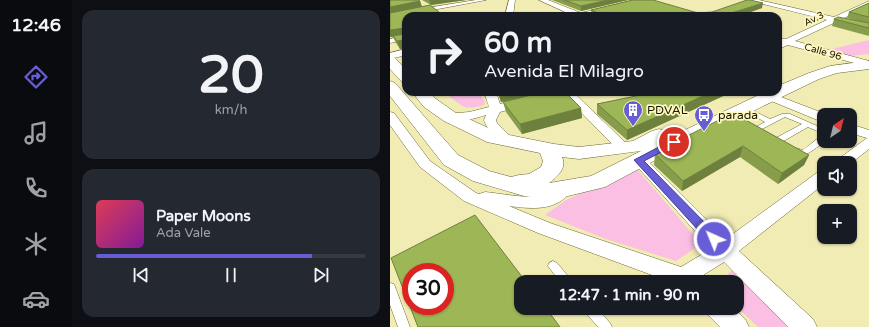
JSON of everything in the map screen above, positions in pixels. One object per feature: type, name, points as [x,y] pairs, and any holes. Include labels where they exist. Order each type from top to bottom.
[{"type":"main road","points":[[782,77],[800,70],[851,59],[869,57]]},
{"type":"main road","points":[[390,61],[396,88]]},
{"type":"main road","points":[[782,89],[835,69],[869,64]]},
{"type":"main road","points":[[402,96],[451,160],[481,176],[524,188],[543,191],[564,189],[597,182],[631,154],[747,100],[761,96]]},
{"type":"main road","points":[[424,96],[430,103],[450,117],[494,138],[548,149],[579,153],[631,154]]},
{"type":"main road","points":[[481,176],[526,183],[543,178],[552,169],[552,161],[548,149]]},
{"type":"main road","points":[[579,153],[571,157],[566,165],[568,174],[582,180],[597,182]]},
{"type":"street","points":[[413,12],[430,9],[445,9],[458,2],[484,0]]},
{"type":"street","points":[[510,12],[512,0]]},
{"type":"street","points":[[542,0],[571,12]]},
{"type":"street","points":[[597,12],[646,0]]},
{"type":"street","points":[[860,0],[869,3]]},
{"type":"street","points":[[750,1],[869,27]]},
{"type":"street","points":[[420,3],[430,9]]},
{"type":"street","name":"Av.3","points":[[782,45],[869,3]]},
{"type":"street","points":[[390,16],[402,14]]},
{"type":"street","points":[[390,41],[402,39]]},
{"type":"street","name":"Calle 96","points":[[782,40],[869,64]]},
{"type":"street","points":[[390,56],[402,53]]},
{"type":"street","points":[[491,96],[495,108],[490,120],[491,124],[508,141]]},
{"type":"street","points":[[450,117],[469,116],[495,108],[546,96]]},
{"type":"street","points":[[571,96],[631,154],[725,251],[805,327]]},
{"type":"street","points":[[777,96],[817,115]]},
{"type":"street","points":[[390,116],[425,164],[470,197],[544,228],[672,275]]},
{"type":"street","points":[[857,131],[869,135]]},
{"type":"street","points":[[851,156],[869,142]]},
{"type":"street","points":[[693,275],[817,181]]},
{"type":"street","points":[[470,197],[537,203],[553,198],[564,189]]},
{"type":"street","points":[[724,315],[737,327]]},
{"type":"lane","points":[[747,100],[770,122]]},
{"type":"lane","points":[[817,128],[784,115],[758,129],[777,141],[804,153],[817,143]]},
{"type":"lane","points":[[777,141],[808,124]]},
{"type":"lane","points":[[553,266],[561,275]]},
{"type":"lane","points":[[390,288],[404,327]]},
{"type":"lane","points":[[595,315],[606,327]]},
{"type":"shaded area","points":[[869,40],[869,54],[849,56],[828,50]]},
{"type":"shaded area","points":[[449,96],[481,96],[485,102],[484,105],[473,108],[465,107]]},
{"type":"shaded area","points":[[637,169],[701,244],[676,261],[606,239],[545,215],[566,200]]},
{"type":"shaded area","points":[[733,269],[739,275],[727,275]]},
{"type":"shaded area","points":[[744,279],[794,327],[758,327],[744,314]]},
{"type":"building","points":[[390,0],[418,0],[420,1],[390,7]]},
{"type":"building","points":[[564,0],[608,0],[581,6]]},
{"type":"building","points":[[633,0],[653,0],[695,12],[596,12],[591,10]]},
{"type":"building","points":[[747,0],[763,3],[735,12],[712,12]]},
{"type":"building","points":[[869,3],[869,17],[849,12]]},
{"type":"building","points":[[430,5],[439,12],[402,12],[402,28],[390,30],[390,13]]},
{"type":"building","points":[[838,17],[869,23],[869,28],[834,19]]},
{"type":"building","points":[[402,34],[402,40],[397,41],[393,36]]},
{"type":"building","points":[[528,96],[569,96],[581,108],[520,124],[503,102]]},
{"type":"building","points":[[636,96],[703,96],[627,130],[597,104]]},
{"type":"building","points":[[733,113],[809,155],[782,173],[743,146],[683,181],[655,154],[655,152]]},
{"type":"building","points":[[475,215],[521,275],[514,275],[514,315],[551,315],[560,327],[418,327],[413,315],[454,315],[454,263],[402,263],[402,286],[391,258]]},
{"type":"place","name":"PDVAL","points":[[633,127]]},
{"type":"place","name":"parada","points":[[704,132]]},
{"type":"route","points":[[674,142],[639,160],[714,239]]}]
